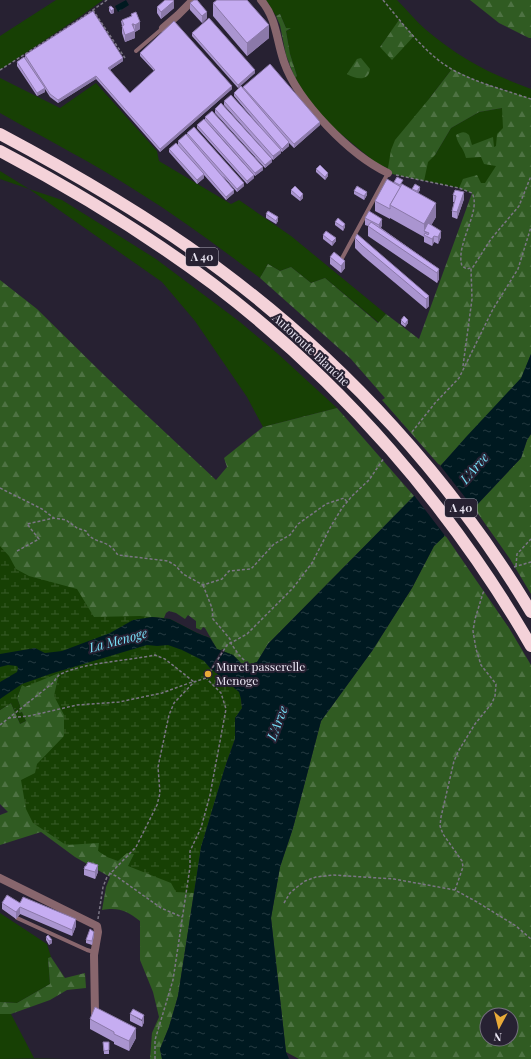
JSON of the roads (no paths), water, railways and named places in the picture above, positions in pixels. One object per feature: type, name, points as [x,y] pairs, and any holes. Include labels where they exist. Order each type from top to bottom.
[{"type":"highway","name":"Autoroute Blanche","points":[[0,134],[95,187],[166,232],[223,272],[312,346],[380,412],[427,465],[465,513],[512,580],[531,612]]},
{"type":"highway","name":"Autoroute Blanche","points":[[0,151],[85,199],[185,264],[274,333],[300,357],[367,424],[420,484],[452,525],[497,590],[531,646]]},
{"type":"street","points":[[163,28],[193,0]]},
{"type":"street","points":[[261,0],[273,18],[288,73],[307,102],[332,130],[355,152],[388,173]]},
{"type":"street","points":[[0,878],[97,926],[98,932],[94,952],[95,1014]]},
{"type":"lane","points":[[136,51],[163,28]]},
{"type":"lane","points":[[340,262],[388,173]]},
{"type":"lane","points":[[17,918],[94,952]]},
{"type":"water","points":[[126,0],[129,5],[118,12],[115,6]]},
{"type":"water","points":[[531,354],[531,434],[527,440],[521,458],[474,508],[434,546],[412,588],[372,651],[321,721],[293,828],[280,867],[271,918],[286,1052],[289,1059],[162,1059],[160,1049],[169,1027],[178,996],[201,847],[235,739],[235,718],[242,708],[239,692],[210,668],[204,661],[168,645],[147,645],[50,674],[22,684],[0,699],[0,682],[17,672],[18,668],[17,666],[8,665],[0,667],[0,654],[35,648],[45,653],[62,651],[110,633],[133,620],[152,617],[170,619],[210,638],[217,649],[233,655],[243,665],[257,662],[268,644],[414,496],[521,378]]},
{"type":"place","name":"Muret passerelle Menoge","points":[[208,674]]},
{"type":"water label","name":"L'Arve","points":[[474,468]]},
{"type":"water label","name":"La Menoge","points":[[118,640]]},
{"type":"water label","name":"L'Arve","points":[[277,723]]}]
